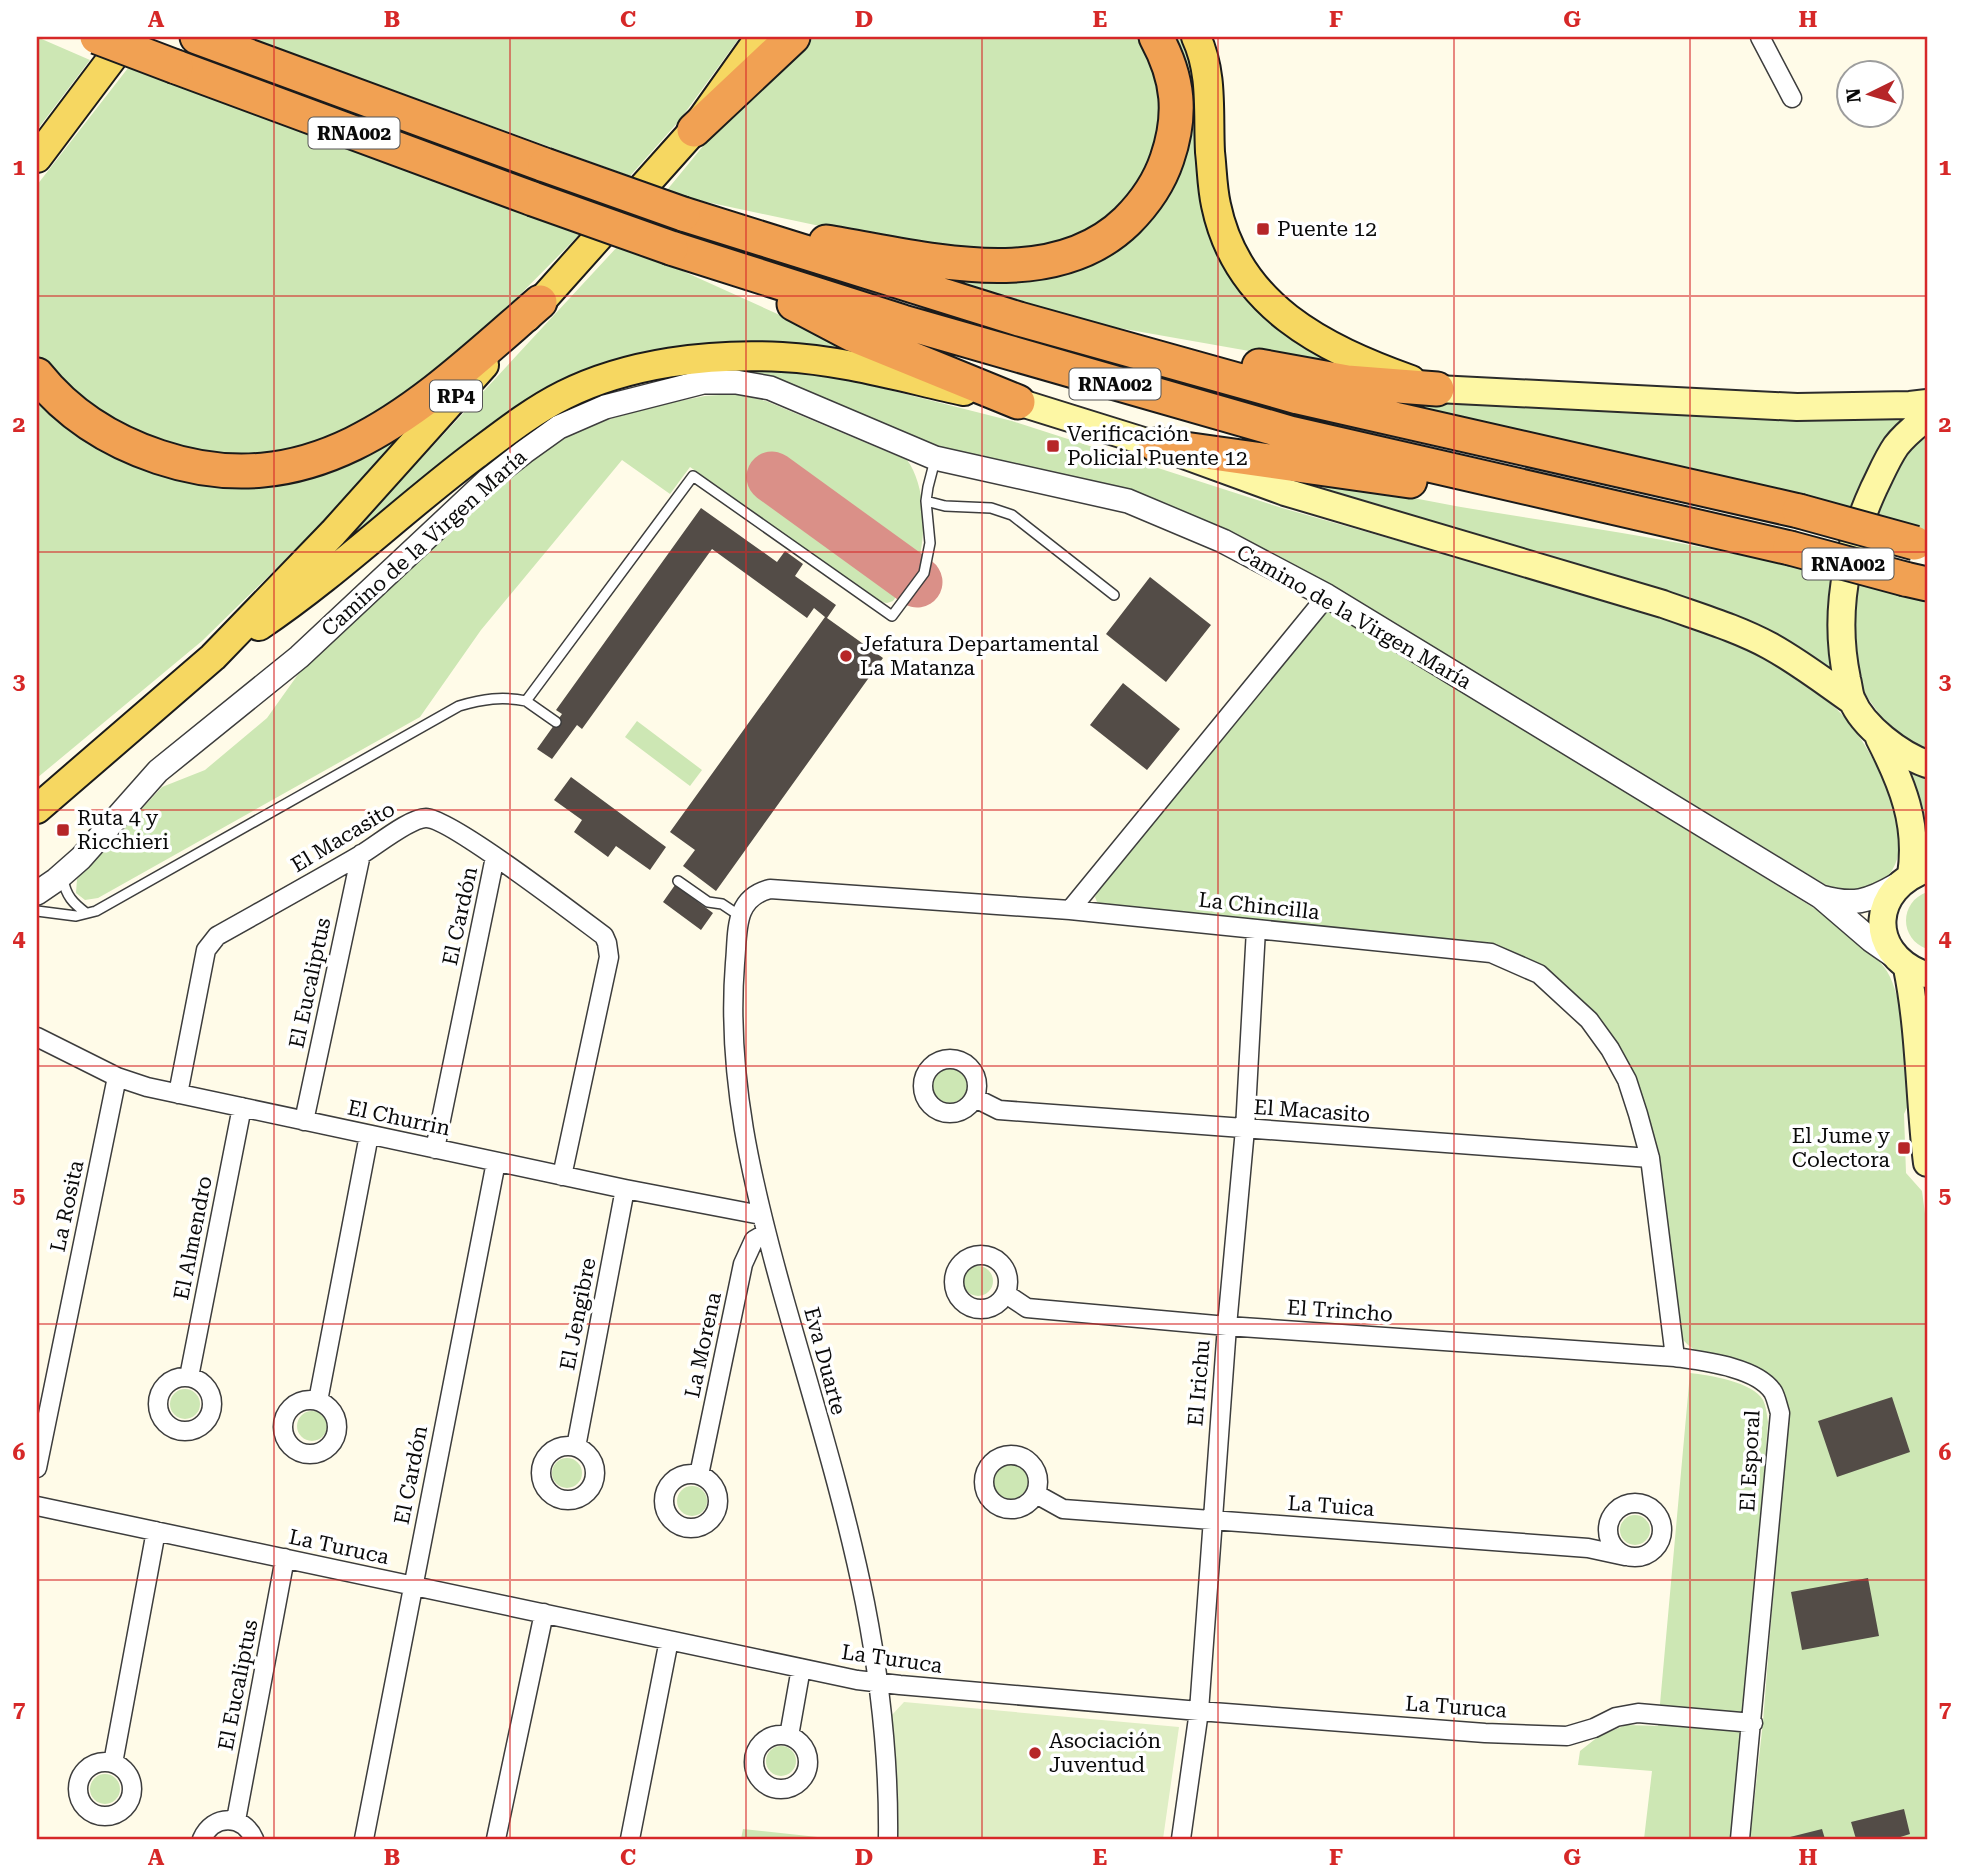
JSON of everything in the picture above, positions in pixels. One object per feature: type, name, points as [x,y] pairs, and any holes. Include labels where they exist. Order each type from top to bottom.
[{"type":"highway","name":"RNA002","points":[[97,37],[671,248],[903,322],[1252,422],[1521,488],[1790,548],[1916,582]]},
{"type":"highway","name":"RNA002","points":[[197,37],[683,214],[925,291],[1298,397],[1799,512],[1921,544]]},
{"type":"highway","points":[[694,130],[793,37]]},
{"type":"highway","points":[[752,236],[826,242],[966,265],[1029,265],[1094,246],[1118,229],[1152,191],[1174,139],[1178,107],[1173,76],[1156,37]]},
{"type":"highway","points":[[714,262],[851,334],[1018,402]]},
{"type":"highway","points":[[37,375],[74,412],[135,449],[200,468],[237,471],[279,469],[338,452],[405,414],[453,377],[540,302]]},
{"type":"highway","points":[[1135,352],[1239,363],[1347,382],[1437,389]]},
{"type":"highway","points":[[1156,445],[1404,480],[1521,488]]},
{"type":"main road","points":[[37,158],[128,37]]},
{"type":"main road","name":"RP4","points":[[37,809],[213,657],[333,533],[694,130],[760,37]]},
{"type":"main road","points":[[1196,37],[1209,85],[1209,136],[1216,205],[1226,238],[1240,266],[1257,291],[1286,318],[1362,362],[1437,389],[1797,407],[1927,403]]},
{"type":"main road","points":[[213,657],[296,601],[450,474],[511,428],[564,395],[609,378],[647,368],[701,359],[780,357],[818,360],[1018,402],[1156,445],[1284,492],[1663,604],[1724,625],[1770,646],[1852,701],[1877,734],[1897,772],[1907,799],[1914,833],[1912,876],[1888,898],[1883,920],[1886,942],[1910,966],[1927,1163]]},
{"type":"main road","points":[[1852,701],[1840,629],[1843,590],[1850,555],[1859,521],[1884,466],[1896,446],[1927,417]]},
{"type":"main road","points":[[1877,734],[1900,751],[1927,764]]},
{"type":"street","points":[[1760,37],[1792,98]]},
{"type":"street","name":"Camino de la Virgen María","points":[[37,893],[80,858],[158,771],[299,657],[488,480],[559,427],[605,407],[650,393],[703,382],[736,382],[770,388],[935,458],[1128,501],[1223,541],[1327,596],[1821,898],[1871,940],[1910,966]]},
{"type":"street","points":[[1070,909],[1327,596]]},
{"type":"street","name":"El Macasito","points":[[178,1094],[206,950],[218,936],[415,821],[425,818],[438,820],[495,857],[604,936],[607,943],[609,957],[562,1176]]},
{"type":"street","name":"El Eucaliptus","points":[[304,1121],[361,854]]},
{"type":"street","name":"El Cardón","points":[[435,1149],[495,857]]},
{"type":"street","name":"Camino de la Virgen María","points":[[1821,898],[1849,903],[1864,901],[1912,876]]},
{"type":"street","name":"La Chincilla","points":[[751,897],[770,889],[1070,909],[1490,953],[1539,974],[1589,1020],[1610,1049],[1627,1080],[1650,1158]]},
{"type":"street","name":"Eva Duarte","points":[[751,897],[740,916],[734,986],[733,1038],[744,1139],[766,1233],[853,1549],[879,1683],[888,1801],[888,1839]]},
{"type":"street","name":"El Irichu","points":[[1181,1839],[1199,1711],[1211,1521],[1245,1129],[1256,929]]},
{"type":"street","name":"El Churrin","points":[[37,1037],[117,1077],[178,1094],[625,1189],[761,1214]]},
{"type":"street","name":"La Rosita","points":[[37,1468],[117,1077]]},
{"type":"street","name":"El Macasito","points":[[975,1098],[999,1110],[1650,1158]]},
{"type":"street","name":"El Almendro","points":[[189,1377],[242,1108]]},
{"type":"street","points":[[318,1401],[369,1135]]},
{"type":"street","points":[[1650,1158],[1675,1357]]},
{"type":"street","name":"El Cardón","points":[[364,1839],[496,1162]]},
{"type":"street","name":"El Jengibre","points":[[576,1447],[625,1189]]},
{"type":"street","name":"La Morena","points":[[699,1475],[743,1264],[754,1240],[766,1233]]},
{"type":"street","name":"El Trincho","points":[[1006,1294],[1027,1307],[1227,1326],[1675,1357]]},
{"type":"street","name":"El Esporal","points":[[1675,1357],[1731,1368],[1758,1378],[1773,1392],[1780,1413],[1740,1839]]},
{"type":"street","name":"La Tuica","points":[[1035,1494],[1063,1509],[1588,1548],[1643,1557],[1657,1547],[1663,1531],[1657,1513],[1642,1503],[1623,1506],[1616,1511],[1608,1528],[1588,1548]]},
{"type":"street","name":"La Turuca","points":[[37,1506],[879,1683],[1199,1711],[1567,1737],[1616,1717],[1638,1713],[1753,1723]]},
{"type":"street","points":[[1608,1528],[1612,1545],[1625,1556]]},
{"type":"street","points":[[113,1763],[156,1531]]},
{"type":"street","name":"El Eucaliptus","points":[[236,1820],[285,1558]]},
{"type":"street","points":[[496,1839],[544,1613]]},
{"type":"street","points":[[630,1839],[669,1640]]},
{"type":"street","points":[[789,1736],[802,1668]]},
{"type":"street","points":[[202,1839],[211,1825],[227,1819],[244,1825],[254,1839]]},
{"type":"lane","points":[[526,701],[694,476],[892,616],[924,573],[930,543],[926,501],[935,458]]},
{"type":"lane","points":[[926,501],[945,506],[990,508],[1012,515],[1114,596]]},
{"type":"lane","points":[[37,911],[76,916],[96,911],[459,706],[486,698],[511,697],[526,701],[556,722]]},
{"type":"lane","points":[[62,875],[65,893],[72,903],[86,914]]},
{"type":"lane","points":[[678,881],[708,902],[722,904],[740,916]]},
{"type":"green space","points":[[37,37],[90,60],[37,130]]},
{"type":"green space","points":[[247,37],[740,37],[679,121],[630,176]]},
{"type":"green space","points":[[813,37],[1145,37],[1166,108],[1155,165],[1091,238],[966,257],[688,198],[667,190],[708,140]]},
{"type":"green space","points":[[1169,37],[1185,37],[1191,49],[1214,242],[1337,359],[1335,366],[1096,324],[943,280],[941,275],[1027,272],[1158,196]]},
{"type":"green space","points":[[128,68],[581,233],[432,379],[332,443],[239,459],[137,438],[54,379],[37,357],[37,185]]},
{"type":"green space","points":[[618,246],[665,263],[835,340],[838,348],[647,357],[356,535],[354,533],[357,528]]},
{"type":"green space","points":[[752,368],[818,372],[1012,421],[1282,508],[1659,615],[1742,646],[1784,669],[1832,705],[1861,740],[1888,791],[1897,818],[1899,844],[1895,866],[1870,890],[1836,891],[1332,586],[1228,532],[1132,490],[938,448],[775,378],[725,370]]},
{"type":"green space","points":[[1333,390],[1588,409],[1816,419],[1901,415],[1905,419],[1873,465],[1847,512]]},
{"type":"green space","points":[[37,393],[65,421],[284,483],[339,468],[424,413],[334,512],[202,641],[37,778]]},
{"type":"green space","points":[[734,394],[766,401],[907,460],[918,483],[921,497],[922,540],[915,570],[893,601],[881,602],[690,467],[670,494],[622,460],[481,630],[420,717],[98,898],[85,900],[76,893],[77,879],[162,787],[205,770],[267,718],[304,666],[497,488],[533,459],[569,436],[607,420],[654,406],[705,396]]},
{"type":"green space","points":[[1927,430],[1927,532],[1873,519],[1893,470]]},
{"type":"green space","points":[[1310,483],[1374,491],[1656,539],[1831,576],[1828,639],[1834,676]]},
{"type":"green space","points":[[1856,583],[1927,601],[1927,750],[1907,742],[1885,722],[1865,694],[1851,646]]},
{"type":"green space","points":[[1323,613],[1335,613],[1822,913],[1871,952],[1891,979],[1903,1031],[1910,1101],[1904,1114],[1906,1173],[1922,1191],[1927,1229],[1927,1839],[1750,1839],[1763,1722],[1788,1410],[1782,1391],[1771,1377],[1745,1364],[1703,1353],[1682,1338],[1659,1156],[1635,1076],[1596,1013],[1544,966],[1492,943],[1102,905],[1097,902],[1097,893]]},
{"type":"green space","points":[[637,721],[702,770],[690,786],[625,737]]},
{"type":"green space","points":[[1906,769],[1927,778],[1925,861],[1925,836]]},
{"type":"green space","points":[[1927,892],[1927,949],[1911,937],[1906,920],[1911,904]]},
{"type":"green space","points":[[949,1067],[961,1073],[967,1085],[961,1097],[949,1103],[937,1097],[931,1085],[937,1073]]},
{"type":"green space","points":[[978,1266],[989,1270],[993,1281],[989,1292],[978,1296],[967,1292],[963,1281],[967,1270]]},
{"type":"green space","points":[[1690,1373],[1730,1380],[1750,1388],[1763,1400],[1768,1422],[1741,1769],[1730,1839],[1644,1839],[1652,1771],[1578,1765],[1580,1751],[1599,1736],[1626,1725],[1658,1726]]},
{"type":"green space","points":[[185,1389],[196,1393],[200,1404],[196,1415],[185,1419],[174,1415],[170,1404],[174,1393]]},
{"type":"green space","points":[[312,1411],[323,1415],[327,1426],[323,1437],[312,1441],[301,1437],[297,1426],[301,1415]]},
{"type":"green space","points":[[567,1458],[578,1462],[582,1473],[578,1484],[567,1488],[556,1484],[552,1473],[556,1462]]},
{"type":"green space","points":[[1010,1463],[1022,1469],[1028,1481],[1022,1493],[1010,1499],[998,1493],[992,1481],[998,1469]]},
{"type":"green space","points":[[692,1486],[703,1490],[707,1501],[703,1512],[692,1516],[681,1512],[677,1501],[681,1490]]},
{"type":"green space","points":[[1635,1515],[1646,1519],[1650,1530],[1646,1541],[1635,1545],[1624,1541],[1620,1530],[1624,1519]]},
{"type":"green space","name":"Asociación Juventud","points":[[904,1702],[1179,1727],[1163,1839],[897,1839],[897,1779],[890,1717]]},
{"type":"green space","points":[[781,1746],[792,1750],[796,1761],[792,1772],[781,1776],[770,1772],[766,1761],[770,1750]]},
{"type":"green space","points":[[105,1774],[116,1778],[120,1789],[116,1800],[105,1804],[94,1800],[90,1789],[94,1778]]},
{"type":"green space","points":[[743,1829],[836,1839],[741,1839]]},
{"type":"building","points":[[701,508],[777,562],[785,551],[803,564],[795,576],[836,605],[827,618],[883,658],[716,891],[683,866],[695,850],[670,832],[825,617],[814,608],[807,618],[712,549],[582,729],[577,725],[552,759],[537,749],[562,714],[556,710]]},
{"type":"building","points":[[1150,577],[1211,625],[1166,682],[1106,634]]},
{"type":"building","points":[[1123,683],[1180,729],[1147,770],[1090,725]]},
{"type":"building","points":[[571,777],[666,847],[650,870],[616,846],[608,857],[574,832],[582,820],[554,800]]},
{"type":"building","points":[[675,885],[713,913],[701,930],[663,902]]},
{"type":"building","points":[[1892,1397],[1910,1452],[1837,1477],[1818,1421]]},
{"type":"building","points":[[1868,1578],[1879,1636],[1802,1650],[1791,1592]]},
{"type":"building","points":[[1904,1809],[1910,1834],[1894,1839],[1856,1839],[1851,1822]]},
{"type":"building","points":[[1822,1829],[1825,1839],[1786,1839],[1786,1838]]},
{"type":"taxiway","points":[[772,477],[917,582]]},
{"type":"place","name":"Puente 12","points":[[1263,229]]},
{"type":"place","name":"Verificación Policial Puente 12","points":[[1053,446]]},
{"type":"place","name":"Jefatura Departamental La Matanza","points":[[846,656]]},
{"type":"place","name":"Ruta 4 y Ricchieri","points":[[63,830]]},
{"type":"place","name":"El Jume y Colectora","points":[[1904,1148]]},
{"type":"place","name":"Asociación Juventud","points":[[1035,1753]]}]
